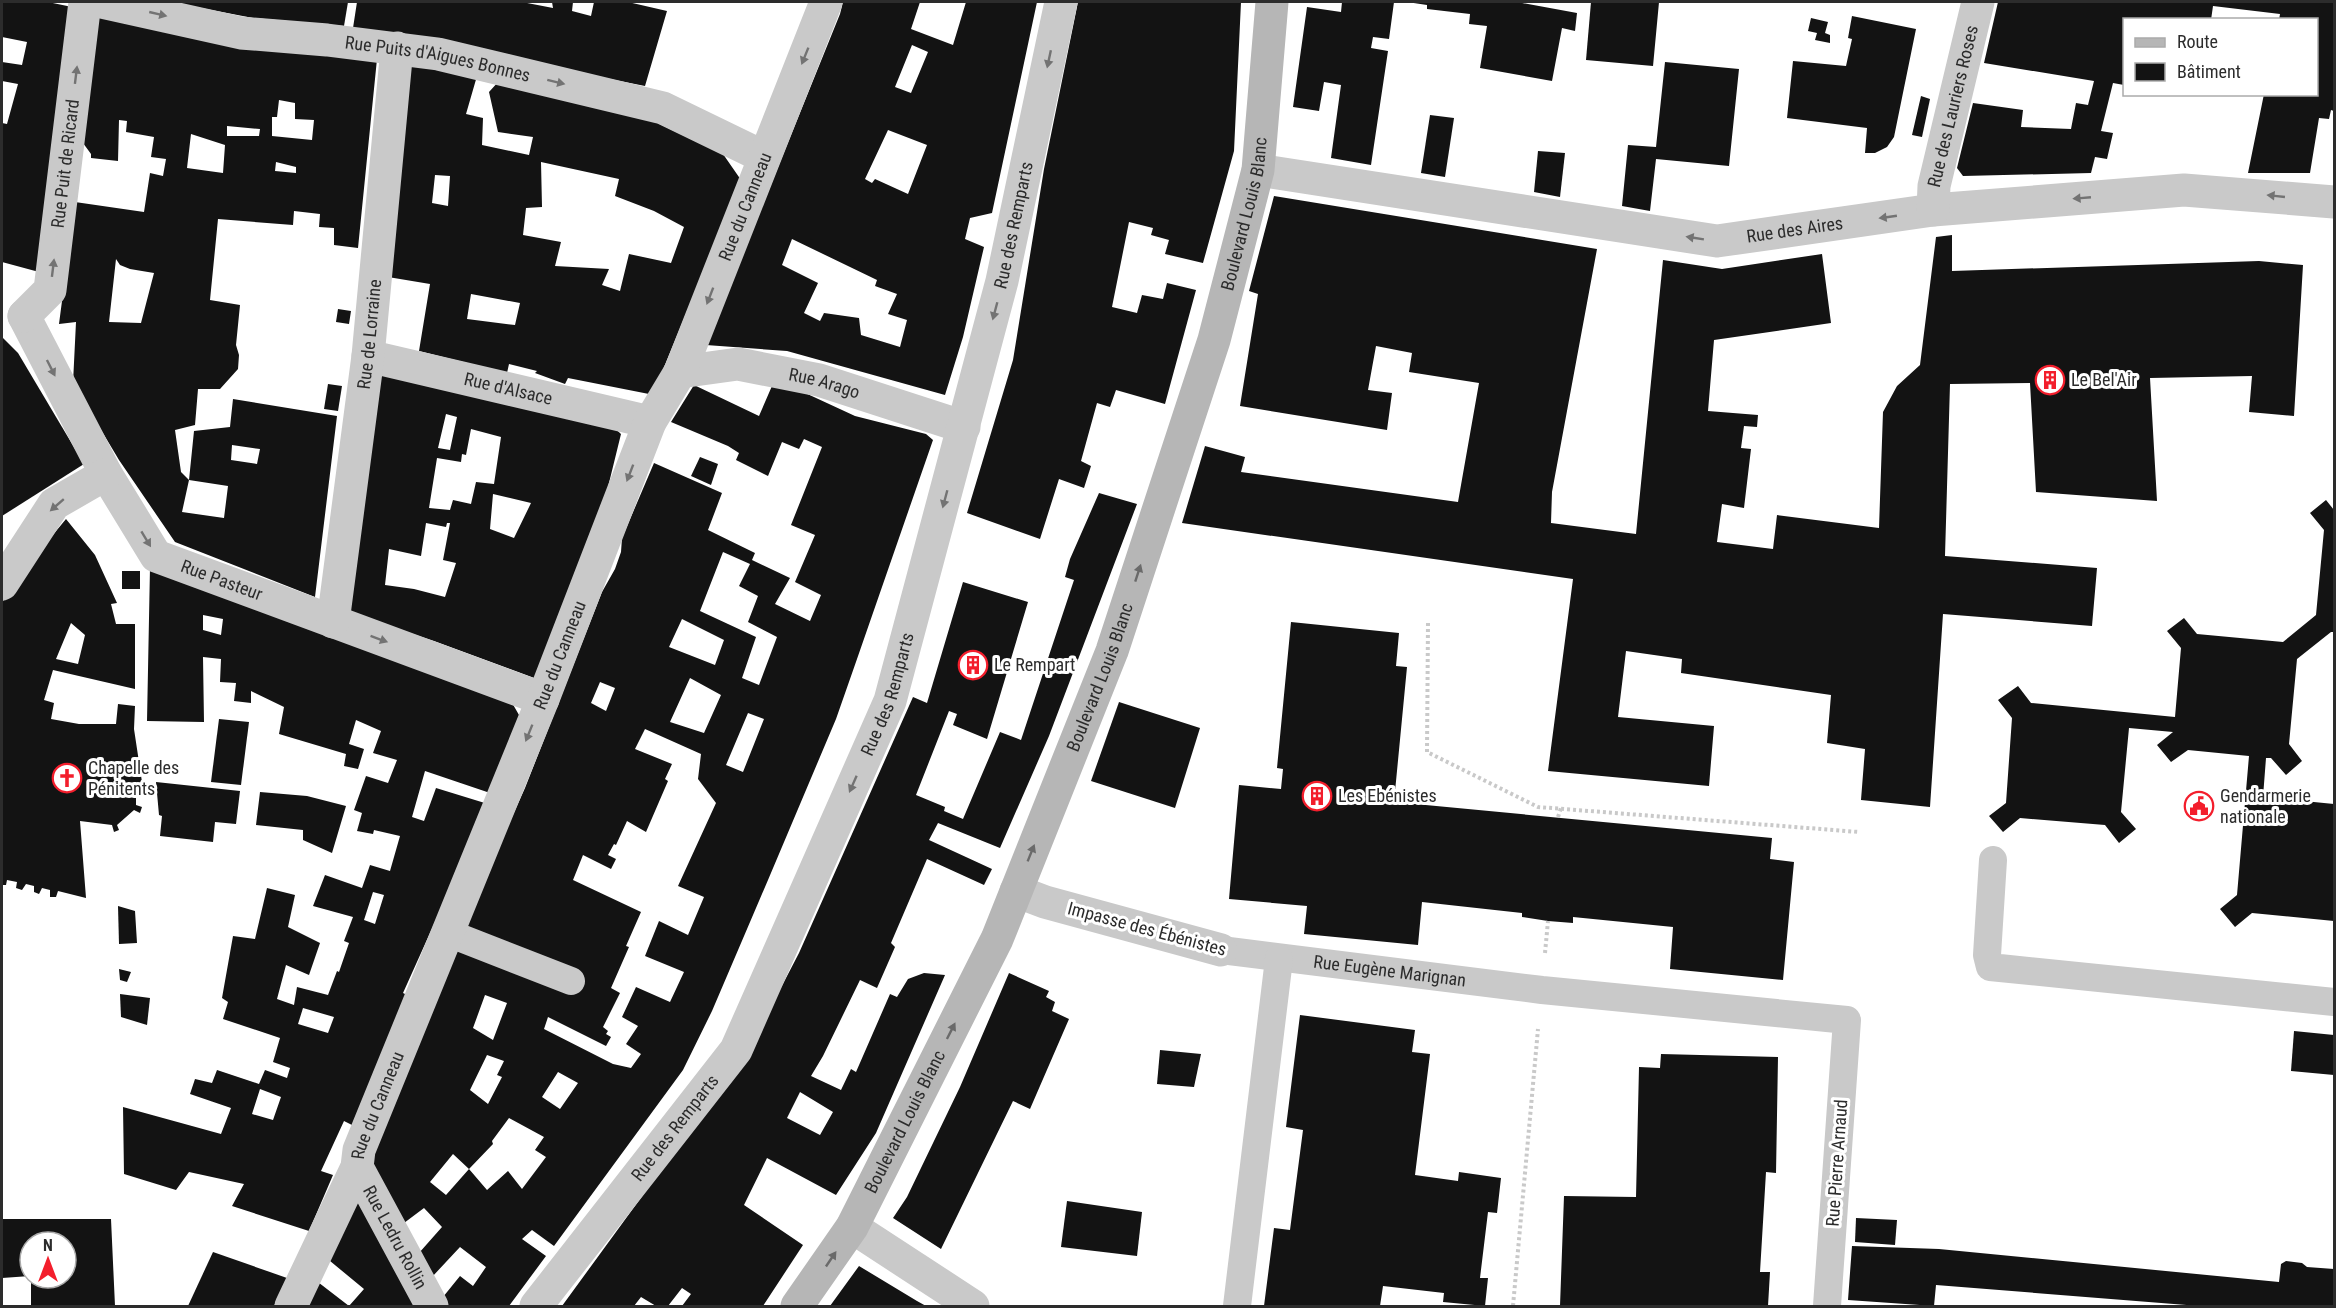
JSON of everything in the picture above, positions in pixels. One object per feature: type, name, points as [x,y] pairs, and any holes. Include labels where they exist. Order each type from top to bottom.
[{"type":"main road","name":"Boulevard Louis Blanc","points":[[797,1306],[852,1227],[997,939],[1115,640],[1214,340],[1258,170],[1272,2]]},
{"type":"street","name":"Rue Puit de Ricard","points":[[13,310],[50,290],[85,2]]},
{"type":"street","name":"Rue Puits d'Aigues Bonnes","points":[[101,2],[241,33],[327,40],[438,54],[663,108],[764,157]]},
{"type":"street","name":"Rue du Canneau","points":[[291,1306],[357,1167],[359,1150],[543,699],[650,422],[680,372],[826,2]]},
{"type":"street","name":"Rue des Remparts","points":[[536,1306],[736,1050],[890,701],[1002,281],[1060,2]]},
{"type":"street","name":"Rue des Lauriers Roses","points":[[1933,210],[1934,186],[1978,2]]},
{"type":"street","name":"Rue de Lorraine","points":[[333,622],[368,356],[397,48]]},
{"type":"street","name":"Rue des Aires","points":[[1258,170],[1717,241],[1933,210],[2184,190],[2334,202]]},
{"type":"street","name":"Rue Pasteur","points":[[13,310],[106,474],[156,556],[543,699]]},
{"type":"street","name":"Rue d'Alsace","points":[[368,356],[650,422]]},
{"type":"street","name":"Rue Arago","points":[[680,372],[738,364],[819,380],[964,427]]},
{"type":"street","points":[[2,584],[54,504],[106,474]]},
{"type":"street","name":"Impasse des Ébénistes","points":[[1016,891],[1045,902],[1221,950]]},
{"type":"street","name":"Rue Ledru Rollin","points":[[357,1167],[432,1306]]},
{"type":"street","points":[[852,1227],[973,1306]]},
{"type":"lane","points":[[1993,860],[1987,955],[1990,967],[2334,1002]]},
{"type":"lane","points":[[448,933],[571,981]]},
{"type":"lane","name":"Impasse des Ébénistes","points":[[1221,950],[1279,959]]},
{"type":"lane","points":[[1237,1306],[1279,959]]},
{"type":"lane","name":"Rue Eugène Marignan","points":[[1279,959],[1542,990],[1847,1020]]},
{"type":"lane","name":"Rue Pierre Arnaud","points":[[1827,1306],[1847,1020]]},
{"type":"path","points":[[1428,623],[1427,752],[1538,807],[1859,832]]},
{"type":"path","points":[[1558,817],[1561,808]]},
{"type":"path","points":[[1513,1306],[1548,921]]},
{"type":"building","points":[[2,2],[48,2],[72,7],[39,272],[2,262],[2,123],[7,124],[18,84],[2,81],[2,62],[22,65],[27,42],[2,37]]},
{"type":"building","points":[[170,2],[348,2],[344,26],[253,18]]},
{"type":"building","points":[[357,2],[522,2],[553,8],[552,2],[573,2],[572,11],[591,16],[594,2],[628,2],[667,11],[645,86],[353,28]]},
{"type":"building","points":[[843,2],[920,2],[911,29],[953,45],[966,2],[1037,2],[992,213],[970,218],[965,239],[984,247],[963,337],[945,395],[787,351],[706,345]],"holes":[[[912,45],[928,52],[911,93],[895,87]],[[888,130],[927,145],[908,194],[875,179],[872,183],[865,179]],[[792,239],[877,280],[875,286],[897,294],[888,314],[907,320],[900,347],[861,335],[859,318],[824,313],[820,321],[804,313],[818,283],[782,265]]]},
{"type":"building","points":[[1078,2],[1241,2],[1234,151],[1203,263],[1165,254],[1169,240],[1151,235],[1153,228],[1129,222],[1112,307],[1137,313],[1142,295],[1163,299],[1167,283],[1196,290],[1165,404],[1116,390],[1110,407],[1097,403],[1081,461],[1091,466],[1084,488],[1059,479],[1040,539],[967,513],[1013,360],[1044,169]]},
{"type":"building","points":[[1342,2],[1394,2],[1389,39],[1373,37],[1371,48],[1388,51],[1371,165],[1331,158],[1341,85],[1324,82],[1319,111],[1293,107],[1307,7],[1341,12]]},
{"type":"building","points":[[1407,2],[1517,2],[1577,13],[1575,31],[1562,28],[1552,81],[1480,68],[1487,26],[1469,24],[1470,14],[1427,9],[1427,5]]},
{"type":"building","points":[[1591,2],[1659,2],[1653,66],[1586,60]]},
{"type":"building","points":[[1998,2],[2334,2],[2334,111],[2331,110],[2329,119],[2319,118],[2310,173],[2248,173],[2264,96],[2318,96],[2318,18],[2279,18],[2280,14],[2213,6],[2211,18],[2123,18],[2123,85],[2113,83],[2101,131],[2113,133],[2107,159],[2095,157],[2091,173],[1963,176],[1957,168],[1973,103],[2023,110],[2021,127],[2071,129],[2076,103],[2088,105],[2094,81],[1984,63]]},
{"type":"building","points":[[97,16],[377,59],[358,248],[334,245],[334,228],[319,227],[320,214],[294,211],[293,225],[218,219],[210,300],[240,305],[236,345],[239,355],[238,369],[220,389],[198,389],[195,425],[175,430],[181,472],[189,480],[194,431],[230,427],[233,399],[337,416],[315,597],[175,542],[119,460],[73,383],[76,322],[59,324],[75,202],[144,212],[150,173],[163,176],[166,159],[151,157],[154,137],[126,132],[127,121],[119,120],[118,161],[91,158],[91,154],[83,143]],"holes":[[[279,100],[295,103],[295,119],[314,120],[312,140],[272,136],[272,117],[277,117]],[[227,126],[260,129],[259,136],[227,136]],[[191,134],[225,145],[223,173],[187,168]],[[276,162],[296,167],[296,173],[275,171]],[[116,259],[120,265],[130,269],[154,273],[141,323],[109,322]],[[232,445],[260,449],[257,464],[231,460]],[[189,480],[228,486],[224,518],[182,512]]]},
{"type":"building","points":[[1852,16],[1916,29],[1894,137],[1887,147],[1875,153],[1865,153],[1867,128],[1787,118],[1793,61],[1846,66],[1852,39],[1848,38]]},
{"type":"building","points":[[1811,18],[1828,22],[1825,33],[1830,35],[1830,43],[1815,40],[1817,33],[1808,31]]},
{"type":"building","points":[[1665,62],[1739,69],[1729,166],[1656,159],[1650,211],[1622,206],[1628,145],[1656,147]]},
{"type":"building","points":[[406,64],[477,76],[466,114],[483,118],[482,145],[529,155],[533,137],[498,132],[489,92],[499,81],[636,113],[723,154],[741,180],[655,389],[649,394],[568,378],[565,384],[535,373],[537,371],[509,364],[507,373],[419,351],[430,284],[382,276]],"holes":[[[541,162],[619,179],[615,196],[654,211],[684,227],[671,263],[629,254],[620,291],[602,285],[609,269],[555,266],[561,242],[523,235],[526,208],[542,207]],[[435,175],[450,176],[448,206],[432,203]],[[471,294],[520,303],[515,325],[467,319]]]},
{"type":"building","points":[[1921,96],[1930,99],[1922,137],[1912,135]]},
{"type":"building","points":[[1430,115],[1454,118],[1445,177],[1421,173]]},
{"type":"building","points":[[1538,151],[1565,153],[1560,197],[1534,192]]},
{"type":"building","points":[[1274,196],[1597,249],[1552,492],[1551,523],[1636,534],[1663,260],[1722,269],[1822,254],[1831,323],[1714,340],[1708,411],[1758,415],[1757,427],[1744,426],[1741,448],[1751,449],[1744,508],[1722,504],[1717,542],[1773,549],[1777,515],[1879,528],[1883,412],[1897,386],[1920,365],[1936,237],[1952,235],[1952,271],[2259,261],[2303,265],[2294,416],[2249,412],[2252,376],[2150,378],[2157,501],[2036,492],[2030,383],[1950,384],[1945,556],[2097,568],[2092,626],[1943,614],[1930,807],[1861,800],[1865,749],[1827,743],[1831,695],[1681,673],[1682,659],[1626,651],[1618,717],[1714,726],[1709,786],[1548,771],[1573,579],[1182,523],[1205,446],[1245,457],[1241,472],[1458,502],[1479,383],[1409,372],[1412,353],[1376,346],[1368,390],[1392,393],[1387,430],[1240,406],[1258,294],[1249,291]]},
{"type":"building","points":[[338,309],[351,311],[349,324],[336,322]]},
{"type":"building","points":[[2,337],[18,353],[84,464],[2,516]]},
{"type":"building","points":[[372,368],[609,423],[621,434],[608,487],[537,679],[343,611]],"holes":[[[446,414],[457,417],[450,450],[438,448]],[[471,429],[501,437],[494,484],[476,482],[471,504],[453,500],[450,510],[429,508],[437,458],[461,462],[462,454],[466,455]],[[493,494],[531,503],[514,538],[490,529]],[[426,523],[446,527],[447,523],[450,523],[443,560],[456,563],[445,597],[385,585],[389,549],[421,556]]]},
{"type":"building","points":[[775,379],[855,416],[926,434],[933,440],[836,719],[712,1011],[683,1070],[554,1246],[532,1230],[522,1239],[546,1256],[509,1306],[448,1306],[443,1297],[460,1276],[473,1286],[486,1267],[460,1247],[432,1277],[419,1253],[442,1227],[424,1208],[404,1223],[369,1162],[463,927],[525,788],[602,592],[615,569],[621,552],[622,538],[654,463],[722,493],[708,530],[755,553],[752,560],[790,578],[775,604],[810,621],[821,595],[795,582],[815,535],[791,525],[822,447],[804,439],[799,449],[782,442],[768,476],[736,460],[739,453],[728,446],[671,422],[694,385],[759,416]],"holes":[[[723,552],[750,564],[739,586],[758,596],[748,622],[777,637],[759,685],[742,678],[756,637],[700,611]],[[682,619],[724,640],[715,665],[669,647]],[[690,678],[721,695],[704,733],[670,722]],[[600,682],[615,688],[606,711],[591,703]],[[748,713],[764,719],[743,772],[726,765]],[[645,729],[701,754],[698,779],[716,803],[678,886],[704,897],[688,935],[659,921],[645,956],[684,972],[670,1002],[636,987],[622,1017],[638,1026],[626,1044],[641,1054],[631,1068],[613,1064],[544,1029],[548,1017],[606,1046],[611,1037],[606,1034],[608,1031],[603,1027],[620,993],[611,988],[641,912],[573,880],[583,855],[611,869],[616,859],[608,855],[614,844],[616,845],[627,821],[646,832],[668,781],[665,779],[672,764],[635,749]],[[485,995],[507,1003],[493,1040],[473,1028]],[[487,1055],[504,1061],[497,1075],[502,1077],[488,1104],[470,1090]],[[558,1072],[578,1083],[560,1109],[542,1097]],[[509,1118],[544,1137],[535,1150],[546,1157],[522,1189],[508,1171],[487,1190],[469,1169],[493,1144],[492,1141]],[[453,1154],[469,1169],[446,1195],[430,1182]]]},
{"type":"building","points":[[328,384],[342,386],[338,411],[324,409]]},
{"type":"building","points":[[700,457],[718,464],[711,485],[691,476]]},
{"type":"building","points":[[1099,493],[1137,504],[1049,736],[1000,848],[938,823],[929,840],[992,869],[984,885],[927,859],[891,943],[895,947],[877,988],[860,980],[811,1076],[841,1090],[851,1069],[856,1072],[890,994],[897,997],[908,979],[924,973],[945,975],[876,1133],[836,1195],[767,1158],[744,1205],[803,1245],[763,1306],[682,1306],[691,1294],[682,1288],[668,1306],[656,1306],[641,1297],[634,1306],[562,1306],[748,1051],[799,953],[913,697],[927,703],[963,582],[1028,602],[987,739],[953,725],[957,714],[949,711],[916,795],[945,807],[944,811],[963,819],[1000,732],[1021,740],[1074,580],[1065,577],[1070,559]],"holes":[[[800,1092],[833,1112],[820,1135],[787,1118]]]},
{"type":"building","points":[[2326,500],[2334,510],[2334,632],[2297,659],[2289,744],[2302,761],[2286,775],[2271,758],[2266,758],[2263,797],[2334,804],[2334,921],[2252,913],[2235,927],[2220,909],[2237,895],[2249,756],[2188,750],[2171,762],[2157,745],[2173,732],[2129,728],[2121,812],[2136,829],[2119,843],[2105,825],[2020,818],[2003,832],[1989,816],[2006,803],[2012,718],[1998,700],[2018,686],[2031,703],[2175,717],[2181,648],[2167,631],[2184,618],[2197,634],[2283,642],[2316,615],[2324,530],[2310,513]]},
{"type":"building","points":[[66,519],[95,555],[117,603],[111,604],[116,624],[135,624],[135,689],[53,670],[44,700],[54,703],[51,719],[79,724],[116,724],[118,704],[135,706],[134,729],[142,782],[136,784],[136,805],[142,807],[140,813],[134,810],[117,825],[119,830],[114,832],[112,825],[80,821],[86,898],[58,891],[56,897],[50,897],[50,890],[42,888],[39,894],[34,892],[34,886],[26,884],[22,890],[16,888],[17,882],[7,880],[6,885],[2,885],[2,603],[14,582]],"holes":[[[71,623],[85,635],[78,664],[56,659]]]},
{"type":"building","points":[[150,567],[507,694],[523,722],[493,794],[425,771],[412,817],[424,821],[436,788],[488,804],[403,993],[407,995],[354,1126],[344,1121],[321,1171],[333,1175],[309,1231],[232,1206],[244,1184],[189,1172],[176,1190],[124,1174],[123,1107],[221,1134],[231,1108],[190,1094],[195,1079],[212,1083],[217,1070],[259,1084],[265,1070],[287,1078],[290,1068],[273,1062],[280,1038],[223,1019],[228,1002],[222,998],[233,936],[255,939],[267,888],[295,895],[288,927],[320,943],[309,975],[286,965],[277,999],[294,1005],[297,987],[328,995],[349,943],[344,941],[353,917],[313,906],[325,875],[362,888],[370,865],[390,871],[400,836],[374,830],[373,834],[357,831],[362,813],[354,810],[366,776],[388,783],[397,760],[373,753],[381,731],[356,720],[349,744],[364,749],[358,769],[344,766],[346,754],[279,734],[284,707],[251,691],[251,703],[234,701],[236,683],[220,682],[221,659],[203,657],[204,722],[147,721]],"holes":[[[203,615],[223,619],[221,635],[203,630]],[[373,892],[384,895],[375,924],[364,920]],[[303,1008],[334,1017],[328,1033],[298,1024]],[[260,1089],[281,1097],[273,1120],[252,1114]]]},
{"type":"building","points":[[122,571],[140,571],[140,589],[122,589]]},
{"type":"building","name":"Les Ebénistes","points":[[1291,622],[1399,633],[1396,666],[1407,667],[1394,802],[1772,838],[1770,859],[1794,862],[1783,980],[1670,969],[1673,927],[1573,917],[1573,923],[1548,921],[1522,917],[1522,913],[1422,902],[1418,945],[1304,934],[1307,906],[1229,899],[1239,785],[1281,789],[1283,769],[1277,768]]},
{"type":"building","points":[[1119,702],[1200,728],[1175,808],[1091,781]]},
{"type":"building","points":[[219,719],[249,722],[241,785],[211,782]]},
{"type":"building","points":[[156,782],[240,791],[236,824],[215,822],[213,842],[160,836],[162,816],[159,815]]},
{"type":"building","points":[[260,792],[307,796],[346,806],[332,853],[303,840],[303,830],[256,825]]},
{"type":"building","points":[[118,906],[135,911],[137,943],[119,944]]},
{"type":"building","points":[[119,969],[131,972],[127,982],[120,980]]},
{"type":"building","points":[[1009,973],[1049,991],[1046,997],[1055,1002],[1052,1011],[1069,1019],[1030,1109],[1013,1101],[941,1249],[893,1218],[907,1197],[960,1087]]},
{"type":"building","points":[[120,994],[150,998],[147,1025],[121,1017]]},
{"type":"building","points":[[1300,1015],[1415,1030],[1412,1052],[1430,1054],[1415,1175],[1458,1181],[1459,1172],[1501,1178],[1497,1213],[1488,1212],[1480,1278],[1488,1278],[1485,1306],[1443,1302],[1444,1293],[1383,1286],[1380,1306],[1264,1306],[1274,1228],[1290,1230],[1303,1130],[1286,1127]]},
{"type":"building","points":[[2294,1031],[2334,1035],[2334,1075],[2291,1071]]},
{"type":"building","points":[[1160,1050],[1201,1054],[1194,1087],[1157,1084]]},
{"type":"building","points":[[1661,1054],[1778,1057],[1776,1173],[1766,1172],[1760,1272],[1770,1272],[1768,1306],[1560,1306],[1564,1196],[1636,1197],[1639,1067],[1660,1068]]},
{"type":"building","points":[[352,1197],[361,1201],[414,1306],[349,1306],[364,1289],[324,1256]]},
{"type":"building","points":[[1067,1201],[1142,1212],[1137,1256],[1061,1247]]},
{"type":"building","points":[[1856,1218],[1897,1220],[1895,1245],[1855,1242]]},
{"type":"building","points":[[2,1219],[111,1219],[115,1306],[31,1306],[31,1290],[78,1290],[78,1230],[18,1230],[18,1277],[2,1278]]},
{"type":"building","points":[[1852,1246],[1939,1249],[2279,1282],[2281,1264],[2286,1261],[2302,1263],[2307,1267],[2334,1269],[2334,1306],[2199,1306],[1936,1285],[1934,1306],[1848,1300]]},
{"type":"building","points":[[213,1252],[287,1278],[274,1306],[188,1306]]},
{"type":"building","points":[[859,1266],[917,1301],[926,1306],[830,1306]]},
{"type":"building","points":[[314,1279],[349,1306],[301,1306]]},
{"type":"place","name":"Le Bel'Air","points":[[2050,380]]},
{"type":"place","name":"Le Rempart","points":[[973,665]]},
{"type":"place","name":"Chapelle des Pénitents","points":[[67,778]]},
{"type":"place","name":"Les Ebénistes","points":[[1317,796]]},
{"type":"place","name":"Gendarmerie nationale","points":[[2199,806]]}]
